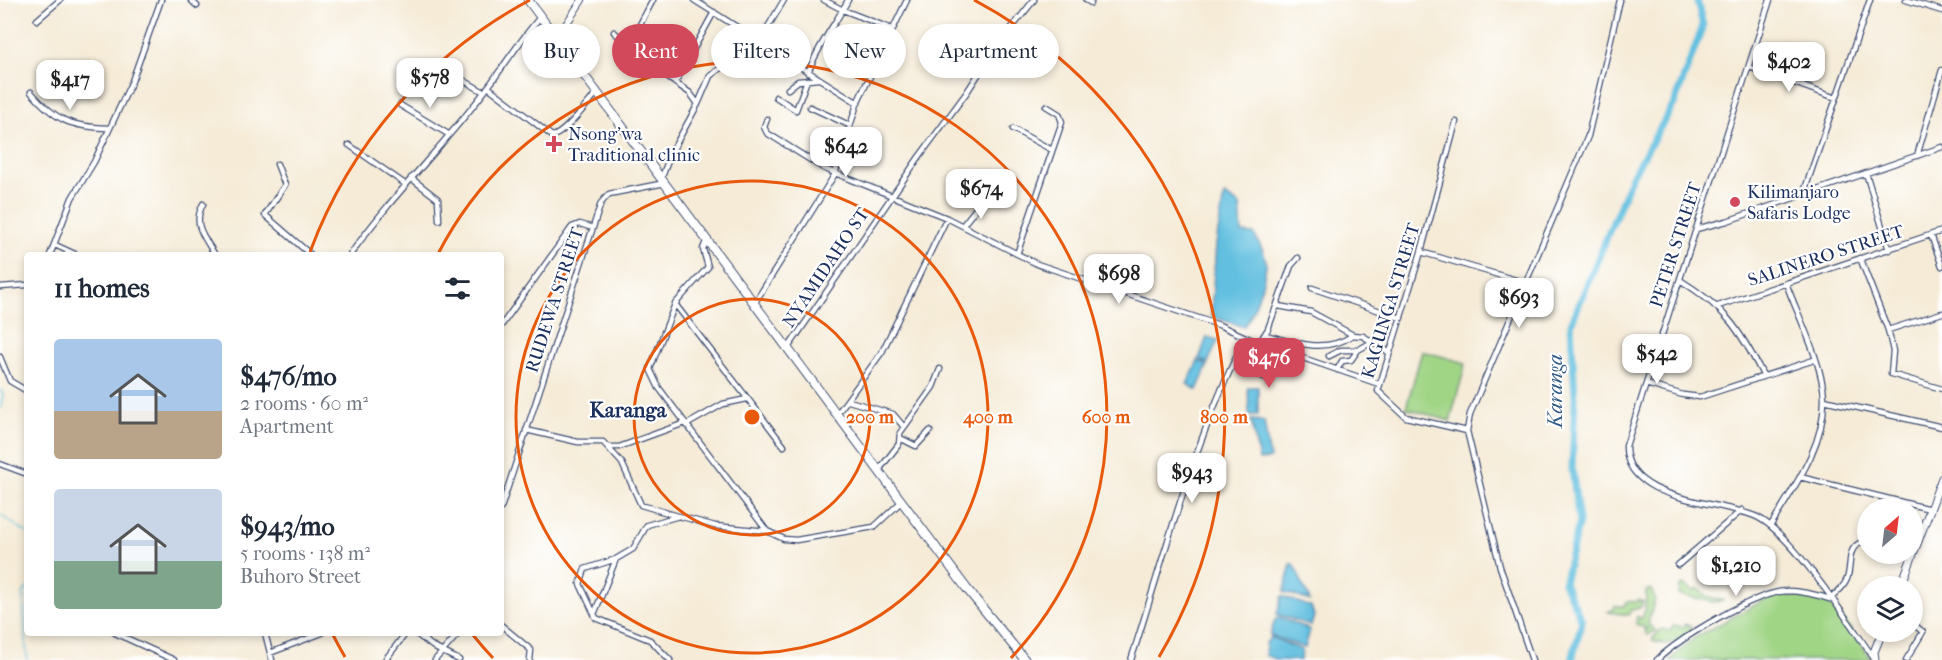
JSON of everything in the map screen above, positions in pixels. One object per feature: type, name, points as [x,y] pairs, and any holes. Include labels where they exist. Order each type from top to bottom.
[{"type":"highway","points":[[528,0],[547,24]]},
{"type":"highway","points":[[587,78],[967,589],[1025,660]]},
{"type":"main road","points":[[1923,526],[1942,478]]},
{"type":"main road","points":[[1874,658],[1879,642]]},
{"type":"street","points":[[38,20],[60,0]]},
{"type":"street","points":[[52,252],[72,198],[91,169],[132,81],[161,0]]},
{"type":"street","points":[[191,0],[197,6]]},
{"type":"street","points":[[566,24],[582,0]]},
{"type":"street","points":[[641,24],[653,0]]},
{"type":"street","points":[[694,0],[732,24]]},
{"type":"street","points":[[770,24],[784,0]]},
{"type":"street","points":[[824,0],[879,24]]},
{"type":"street","points":[[811,65],[848,0]]},
{"type":"street","points":[[895,24],[907,0]]},
{"type":"street","name":"NYAMIDAHO ST","points":[[788,348],[832,280],[968,92],[994,50],[1034,0]]},
{"type":"street","points":[[1532,660],[1500,567],[1467,431],[1470,414],[1588,136],[1620,0]]},
{"type":"street","name":"PETER STREET","points":[[1770,0],[1626,446],[1630,464],[1654,488],[1672,496],[1742,510],[1771,525],[1832,599],[1874,658]]},
{"type":"street","points":[[1804,192],[1870,0]]},
{"type":"street","points":[[1906,0],[1926,3],[1942,11]]},
{"type":"street","points":[[675,83],[714,12]]},
{"type":"street","points":[[352,252],[405,184],[488,87],[514,48],[541,16]]},
{"type":"street","points":[[1749,66],[1836,98]]},
{"type":"street","points":[[1917,156],[1942,70]]},
{"type":"street","points":[[664,180],[671,153],[711,75]]},
{"type":"street","points":[[811,75],[858,104]]},
{"type":"street","points":[[669,78],[690,93],[698,104]]},
{"type":"street","points":[[754,304],[835,174],[849,125],[870,78]]},
{"type":"street","points":[[788,89],[798,81],[818,79]]},
{"type":"street","points":[[463,80],[484,92]]},
{"type":"street","points":[[776,97],[796,110],[807,80]]},
{"type":"street","points":[[488,87],[552,136],[557,136],[598,92]]},
{"type":"street","points":[[31,92],[44,107],[65,122],[83,127],[110,128]]},
{"type":"street","points":[[400,105],[448,134]]},
{"type":"street","points":[[1017,254],[1063,118],[1046,106]]},
{"type":"street","points":[[810,107],[849,125]]},
{"type":"street","points":[[768,119],[764,127],[767,132],[813,163],[963,225],[1017,254],[1122,294],[1219,325],[1259,343],[1379,384]]},
{"type":"street","name":"KAGUNGA STREET","points":[[1456,122],[1421,252],[1378,391],[1406,417],[1467,431]]},
{"type":"street","points":[[1013,129],[1052,150]]},
{"type":"street","points":[[349,146],[405,184]]},
{"type":"street","points":[[1696,229],[1726,221],[1804,192],[1942,147]]},
{"type":"street","points":[[277,164],[285,185],[265,215],[308,252]]},
{"type":"street","points":[[1866,173],[1889,250]]},
{"type":"street","points":[[411,178],[438,199],[440,220]]},
{"type":"street","name":"RUDEWA STREET","points":[[504,494],[604,197],[664,180]]},
{"type":"street","points":[[963,225],[982,201]]},
{"type":"street","points":[[203,204],[198,214],[197,225],[213,252]]},
{"type":"street","points":[[837,414],[849,401],[882,352],[947,218]]},
{"type":"street","points":[[504,322],[572,227],[580,224],[593,228]]},
{"type":"street","name":"SALINERO STREET","points":[[1718,306],[1942,231]]},
{"type":"street","points":[[1931,236],[1942,266]]},
{"type":"street","points":[[707,239],[703,249],[708,267],[675,304],[650,369],[659,388],[767,531]]},
{"type":"street","points":[[55,245],[70,252]]},
{"type":"street","points":[[1421,252],[1526,283]]},
{"type":"street","points":[[1259,343],[1266,335],[1291,266],[1298,258]]},
{"type":"street","points":[[1860,258],[1888,330],[1893,351],[1892,374],[1942,388]]},
{"type":"street","points":[[1680,280],[1718,306],[1748,346],[1762,375]]},
{"type":"street","points":[[1771,525],[1800,477],[1815,441],[1824,400],[1814,360],[1786,284]]},
{"type":"street","points":[[0,287],[24,285]]},
{"type":"street","points":[[1312,288],[1401,318]]},
{"type":"street","points":[[675,304],[784,446]]},
{"type":"street","points":[[1278,306],[1311,312],[1353,335],[1363,336],[1390,353]]},
{"type":"street","points":[[1888,330],[1942,313]]},
{"type":"street","points":[[1266,335],[1312,347],[1343,342],[1353,335]]},
{"type":"street","points":[[1131,660],[1199,450],[1233,364],[1246,342],[1252,340]]},
{"type":"street","points":[[1337,370],[1342,361],[1351,360],[1358,351],[1372,342]]},
{"type":"street","points":[[1329,356],[1341,350],[1358,351]]},
{"type":"street","points":[[1233,364],[1267,378],[1272,375],[1281,351]]},
{"type":"street","points":[[0,357],[10,381],[24,389]]},
{"type":"street","points":[[1646,384],[1683,395],[1700,397],[1814,360]]},
{"type":"street","points":[[879,470],[899,444],[898,435],[933,387],[940,369]]},
{"type":"street","points":[[608,447],[619,447],[686,424],[723,404],[747,399]]},
{"type":"street","points":[[1824,400],[1942,427]]},
{"type":"street","points":[[849,401],[892,414],[904,427]]},
{"type":"street","points":[[526,430],[578,442],[601,441],[622,462],[641,505],[715,526],[767,531],[783,539],[796,540],[869,528],[878,524],[902,501]]},
{"type":"street","points":[[900,438],[916,446],[930,431]]},
{"type":"street","points":[[0,464],[24,473]]},
{"type":"street","points":[[1800,477],[1930,509]]},
{"type":"street","points":[[1678,565],[1742,510]]},
{"type":"street","points":[[670,660],[650,640],[603,623],[594,613],[580,584],[581,576],[589,567],[616,559],[633,549],[647,525],[679,516]]},
{"type":"street","points":[[1657,660],[1692,633],[1745,605],[1776,593],[1787,591],[1815,594],[1832,599],[1846,580],[1850,552],[1857,545]]},
{"type":"street","points":[[594,613],[616,559]]},
{"type":"street","points":[[504,628],[531,650],[530,660]]},
{"type":"street","points":[[122,636],[174,660]]},
{"type":"street","points":[[266,636],[271,660]]},
{"type":"street","points":[[270,653],[314,636]]},
{"type":"street","points":[[385,660],[404,636]]},
{"type":"street","points":[[419,636],[441,652],[459,660]]},
{"type":"street","points":[[435,660],[456,636]]},
{"type":"street","points":[[1906,660],[1917,642]]},
{"type":"green space","points":[[1422,351],[1466,363],[1450,421],[1406,408]]},
{"type":"green space","points":[[1684,585],[1694,591],[1698,588],[1704,595],[1724,601],[1712,602],[1679,595],[1680,586]]},
{"type":"green space","points":[[1651,589],[1655,599],[1648,624],[1656,631],[1647,635],[1644,630],[1647,629],[1636,624],[1637,616],[1641,619],[1645,611],[1646,591]]},
{"type":"green space","points":[[1773,595],[1799,596],[1824,602],[1837,612],[1872,660],[1670,660],[1694,638]]},
{"type":"green space","points":[[1638,600],[1643,602],[1640,608],[1631,610],[1628,615],[1608,612],[1615,606],[1624,606],[1627,601],[1636,602]]},
{"type":"green space","points":[[1685,624],[1694,628],[1675,642],[1665,644],[1653,641],[1661,629],[1670,631],[1674,625],[1682,627]]},
{"type":"water","points":[[1224,195],[1240,205],[1242,233],[1254,234],[1266,261],[1258,298],[1243,327],[1211,316],[1216,244]]},
{"type":"water","points":[[1207,337],[1218,340],[1208,363],[1199,359]]},
{"type":"water","points":[[1198,361],[1208,365],[1197,390],[1187,384]]},
{"type":"water","points":[[1248,387],[1258,387],[1258,415],[1249,415]]},
{"type":"water","points":[[1251,420],[1264,421],[1270,459],[1259,460]]},
{"type":"water","points":[[1291,564],[1294,564],[1310,601],[1284,592]]},
{"type":"water","points":[[1282,596],[1311,607],[1314,616],[1311,626],[1277,614]]},
{"type":"water","points":[[1279,617],[1310,630],[1305,648],[1270,635],[1275,620]]},
{"type":"water","points":[[1271,637],[1302,650],[1301,660],[1277,660],[1265,655],[1266,643]]},
{"type":"waterway","name":"Karanga","points":[[1572,660],[1582,621],[1564,583],[1579,522],[1572,469],[1575,398],[1571,324],[1632,176],[1674,104],[1703,26],[1697,0]]},
{"type":"waterway","points":[[0,390],[3,394],[0,409]]},
{"type":"waterway","points":[[0,515],[24,531]]},
{"type":"waterway","points":[[24,592],[24,610]]},
{"type":"waterway","points":[[26,636],[27,660]]},
{"type":"place","name":"Nsong'wa Traditional clinic","points":[[554,144]]},
{"type":"place","name":"Kilimanjaro Safaris Lodge","points":[[1735,202]]},
{"type":"district","name":"Karanga","points":[[628,410]]}]
